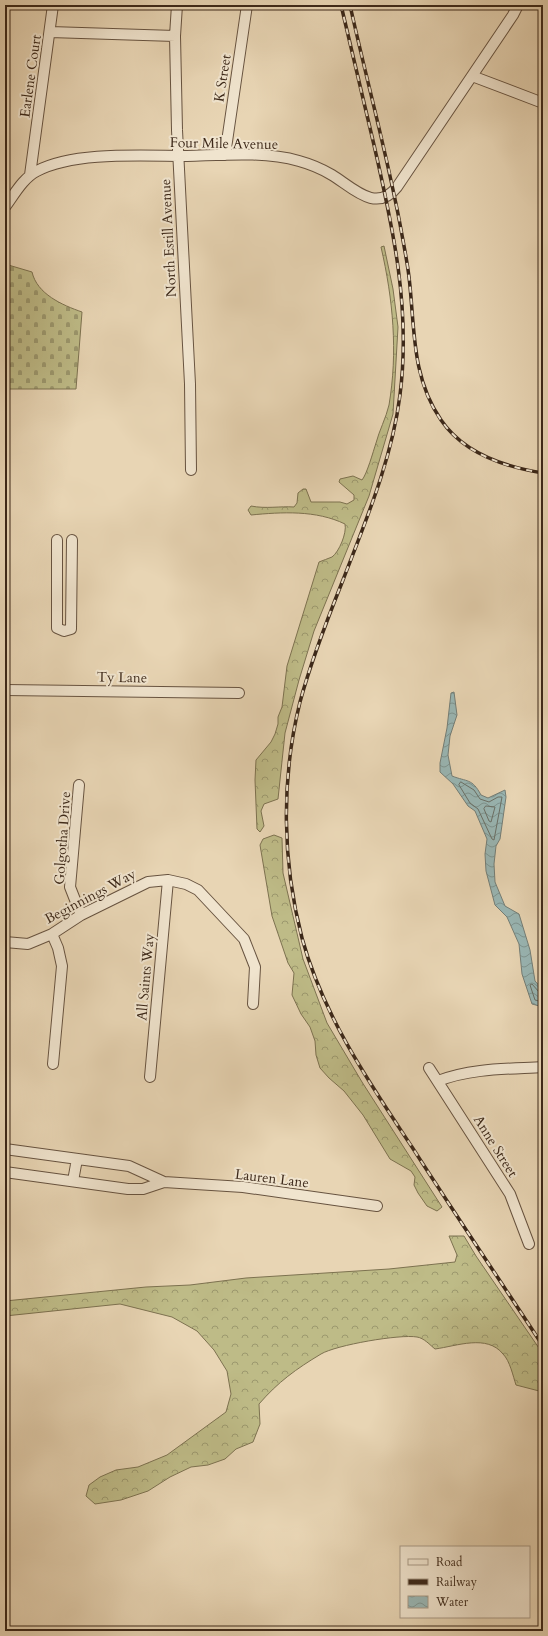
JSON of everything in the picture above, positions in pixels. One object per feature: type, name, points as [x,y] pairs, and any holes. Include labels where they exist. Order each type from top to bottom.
[{"type":"street","name":"Earlene Court","points":[[30,175],[54,5]]},
{"type":"street","name":"North Estill Avenue","points":[[177,5],[175,36],[178,156],[190,384],[191,470]]},
{"type":"street","name":"K Street","points":[[225,155],[247,5]]},
{"type":"street","name":"Four Mile Avenue","points":[[5,207],[30,175],[48,166],[88,158],[225,155],[271,156],[299,161],[325,171],[362,195],[374,199],[386,197],[393,193],[513,16],[518,5]]},
{"type":"street","points":[[50,32],[175,36]]},
{"type":"street","points":[[472,76],[543,103]]},
{"type":"street","points":[[57,540],[57,628],[64,631],[71,629],[72,540]]},
{"type":"street","name":"Ty Lane","points":[[5,690],[239,693]]},
{"type":"street","name":"Golgotha Drive","points":[[79,785],[70,887],[82,915]]},
{"type":"street","name":"Beginnings Way","points":[[5,942],[28,944],[52,934],[82,915],[137,886],[148,882],[168,880],[186,884],[198,890],[244,939],[255,967],[253,1004]]},
{"type":"street","name":"All Saints Way","points":[[150,1077],[168,880]]},
{"type":"street","points":[[52,934],[58,948],[62,966],[53,1064]]},
{"type":"street","points":[[438,1081],[451,1076],[476,1072],[543,1067]]},
{"type":"street","name":"Anne Street","points":[[429,1068],[510,1194],[529,1244]]},
{"type":"street","name":"Lauren Lane","points":[[5,1149],[129,1166],[164,1182],[243,1188],[377,1206]]},
{"type":"street","points":[[73,1181],[77,1159]]},
{"type":"street","name":"Lauren Lane","points":[[5,1172],[128,1189],[143,1189],[164,1182]]},
{"type":"green space","points":[[384,246],[393,289],[398,327],[393,414],[369,496],[314,631],[285,733],[278,799],[264,804],[261,811],[264,826],[260,832],[257,829],[255,780],[256,760],[271,742],[275,734],[278,724],[278,717],[282,707],[287,666],[319,562],[335,555],[342,542],[345,532],[345,524],[334,519],[311,514],[275,513],[251,515],[248,510],[251,506],[294,507],[297,503],[298,493],[303,489],[306,489],[311,502],[340,502],[347,504],[354,500],[354,495],[339,482],[340,479],[353,476],[362,480],[364,477],[388,410],[392,385],[394,345],[393,326],[389,286],[381,247]]},
{"type":"green space","points":[[5,264],[32,272],[39,287],[51,298],[82,312],[76,389],[5,389]]},
{"type":"green space","points":[[274,835],[282,838],[283,873],[303,959],[327,1023],[362,1082],[442,1207],[437,1211],[427,1206],[418,1193],[414,1185],[415,1177],[411,1171],[390,1159],[363,1115],[344,1091],[320,1068],[316,1055],[315,1041],[310,1027],[301,1014],[292,995],[294,973],[288,963],[272,916],[260,845],[263,839]]},
{"type":"green space","points":[[449,1236],[464,1236],[543,1354],[543,1392],[516,1385],[508,1361],[503,1354],[489,1344],[471,1343],[435,1349],[422,1339],[409,1336],[340,1347],[321,1354],[303,1365],[280,1382],[266,1396],[259,1404],[260,1424],[253,1442],[236,1449],[225,1459],[208,1465],[191,1467],[170,1477],[148,1491],[121,1500],[95,1504],[86,1496],[89,1485],[100,1477],[116,1470],[138,1467],[167,1455],[226,1412],[231,1394],[227,1371],[214,1350],[197,1331],[172,1317],[120,1304],[5,1316],[5,1301],[146,1287],[190,1285],[246,1278],[389,1269],[455,1262],[457,1255]]},
{"type":"water","points":[[454,692],[457,715],[450,736],[448,755],[452,776],[472,783],[481,795],[488,798],[505,790],[506,797],[500,839],[496,846],[494,864],[495,882],[505,906],[519,914],[530,950],[535,981],[543,990],[543,1007],[532,1004],[522,974],[519,944],[507,917],[495,905],[486,871],[485,854],[487,839],[475,811],[468,806],[453,784],[440,772],[440,763],[447,728],[451,693]]},
{"type":"railway","points":[[341,5],[388,207],[402,300],[403,363],[396,419],[385,466],[309,671],[300,702],[294,731],[289,761],[286,820],[295,909],[311,966],[334,1021],[348,1047],[379,1097],[543,1346]]},
{"type":"railway","points":[[350,5],[389,169],[406,257],[419,369],[431,404],[450,432],[473,450],[500,463],[543,473]]}]
